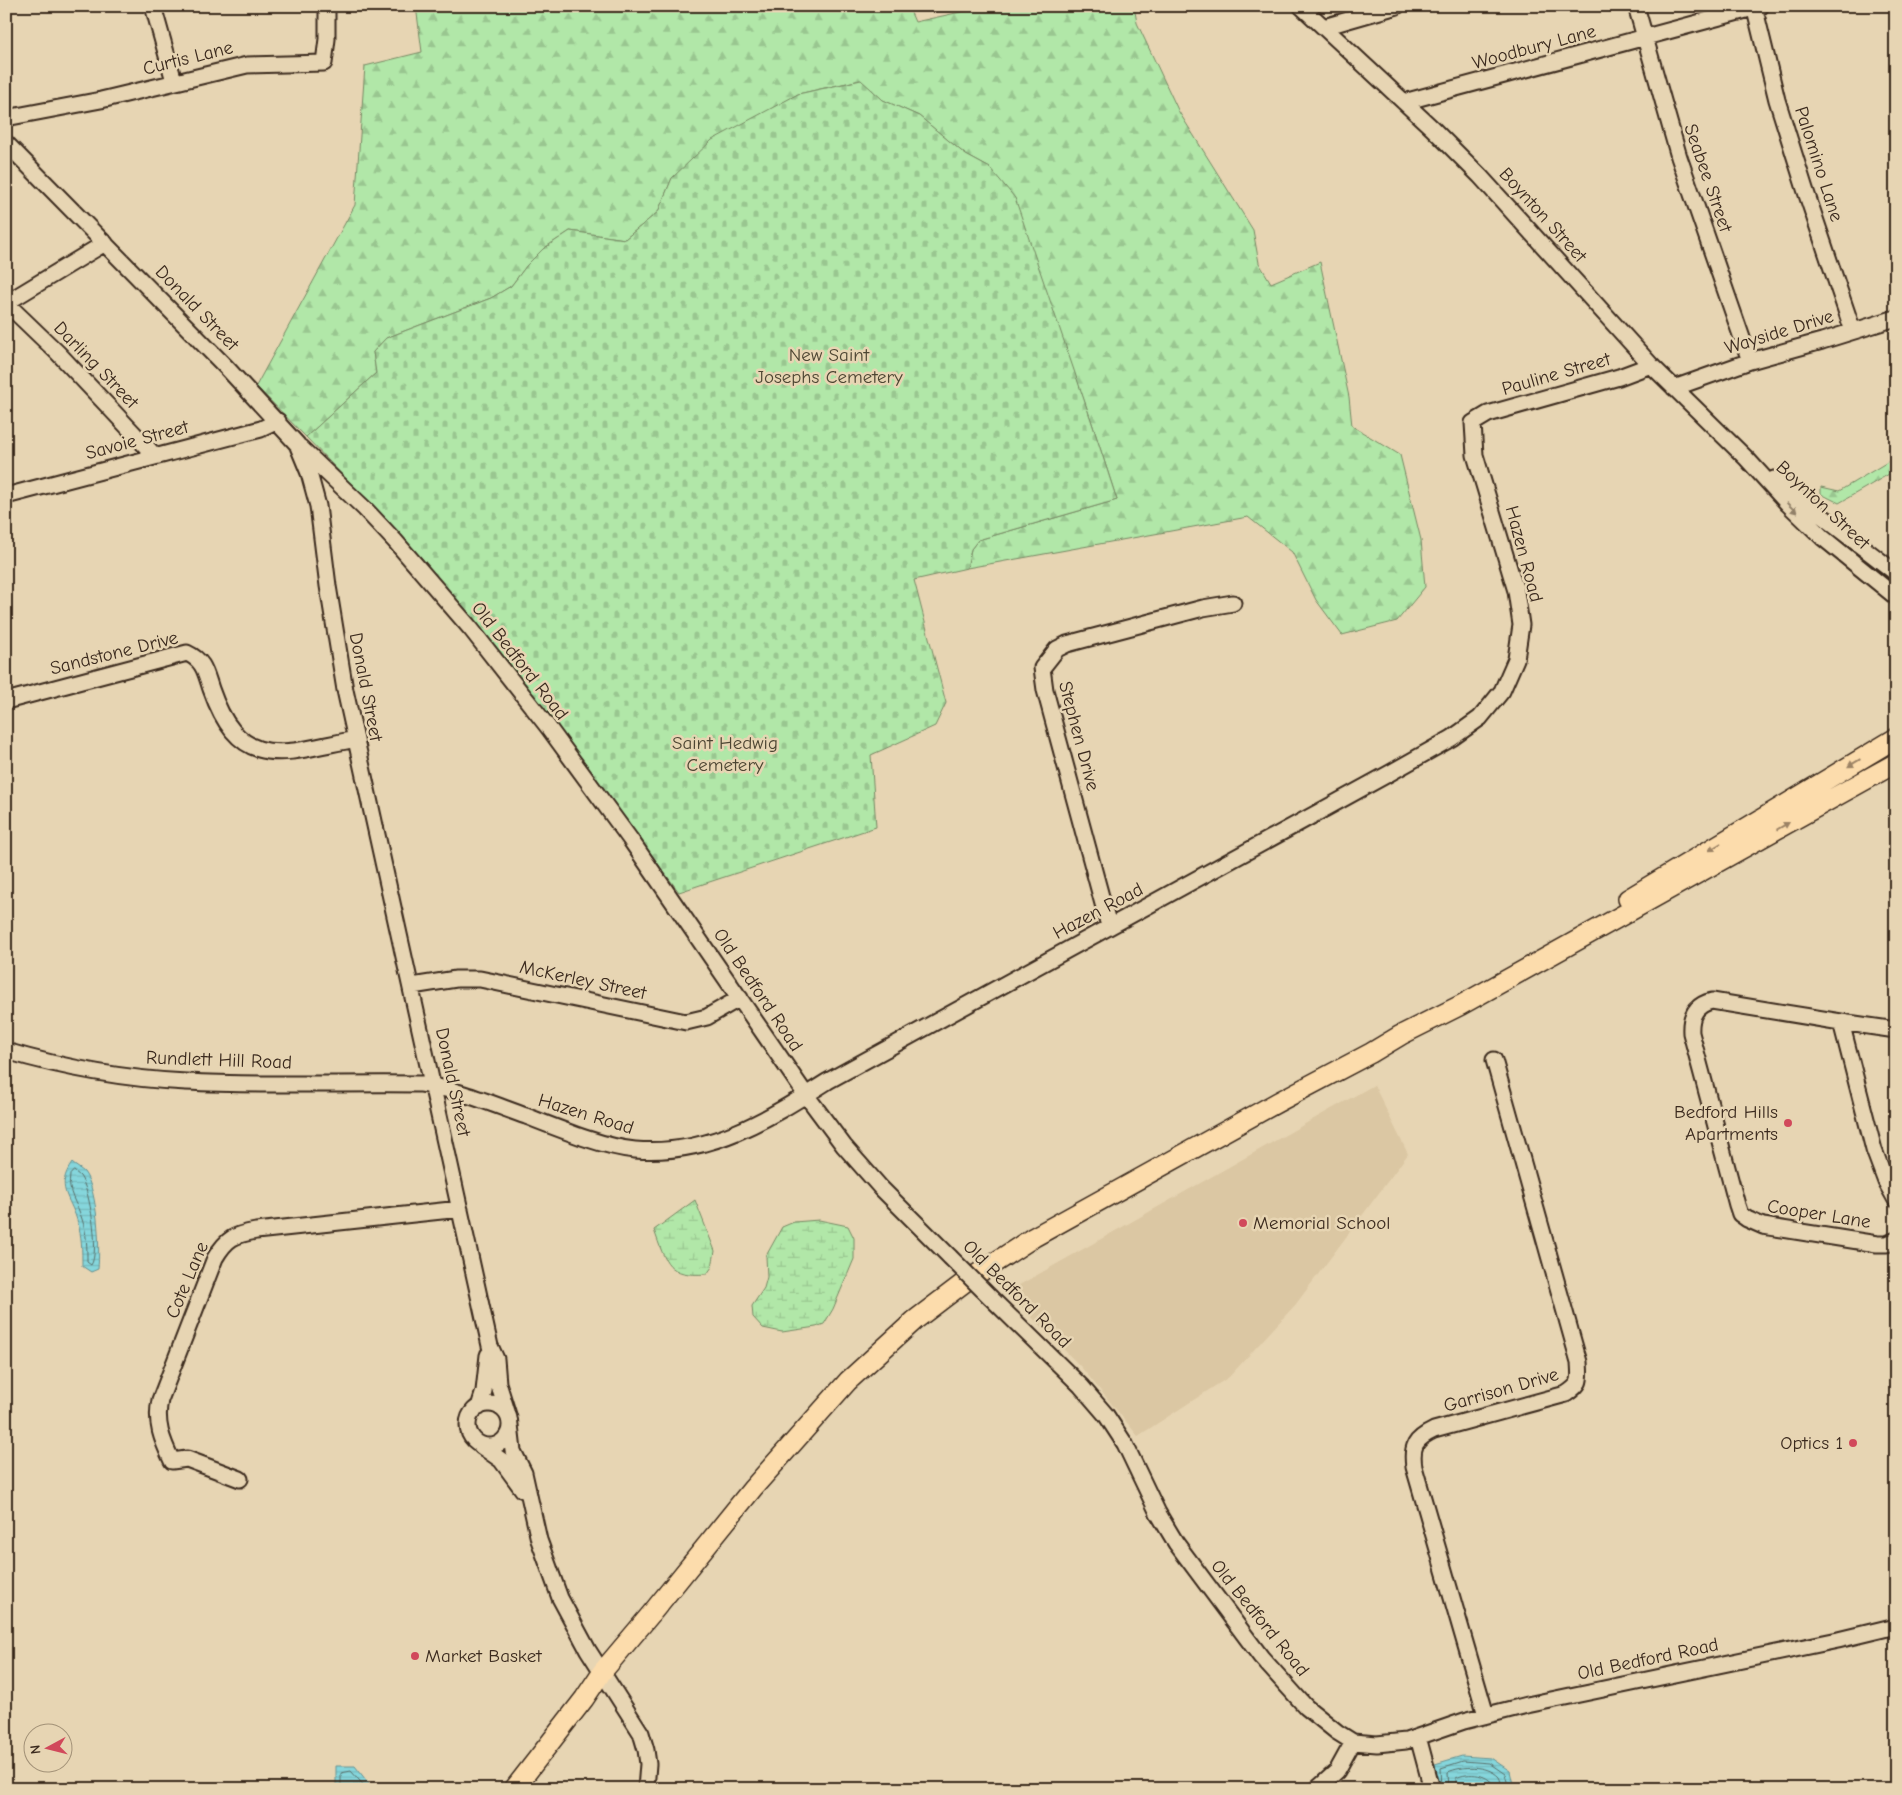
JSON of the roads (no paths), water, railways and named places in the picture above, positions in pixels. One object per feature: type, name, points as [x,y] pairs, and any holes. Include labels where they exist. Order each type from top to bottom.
[{"type":"main road","points":[[1433,1018],[1462,997],[1896,738]]},
{"type":"main road","points":[[514,1789],[584,1699],[602,1672],[652,1614],[753,1488],[823,1407],[883,1348],[928,1310],[971,1278],[1034,1237],[1433,1018],[1461,1005],[1896,763]]},
{"type":"street","points":[[153,6],[174,81]]},
{"type":"street","name":"Curtis Lane","points":[[6,118],[101,100],[247,65],[324,63],[327,39],[327,6]]},
{"type":"street","name":"Boynton Street","points":[[1302,6],[1452,146],[1651,365],[1747,459],[1788,504],[1822,537],[1896,596]]},
{"type":"street","points":[[1324,27],[1397,6]]},
{"type":"street","name":"Seabee Street","points":[[1636,6],[1679,158],[1750,361]]},
{"type":"street","name":"Woodbury Lane","points":[[1404,102],[1756,7]]},
{"type":"street","name":"Palomino Lane","points":[[1756,7],[1777,100],[1853,331]]},
{"type":"street","name":"Donald Street","points":[[8,147],[105,243],[278,421],[297,444],[318,506],[338,655],[490,1346],[496,1359],[498,1383],[509,1422],[513,1451],[524,1472],[529,1500],[540,1540],[560,1598],[576,1630],[641,1733],[648,1764],[646,1789]]},
{"type":"street","points":[[6,303],[105,243]]},
{"type":"street","name":"Darling Street","points":[[6,303],[58,353],[155,456]]},
{"type":"street","name":"Wayside Drive","points":[[1674,388],[1750,361],[1896,318]]},
{"type":"street","name":"Pauline Street","points":[[1473,423],[1488,414],[1619,377],[1651,365]]},
{"type":"street","name":"Savoie Street","points":[[6,496],[261,429],[278,421]]},
{"type":"street","name":"Hazen Road","points":[[432,1086],[468,1096],[601,1142],[634,1150],[670,1149],[709,1142],[738,1133],[828,1081],[1452,738],[1480,718],[1502,691],[1516,659],[1521,625],[1516,591],[1475,455],[1473,423]]},
{"type":"street","name":"Old Bedford Road","points":[[297,444],[337,482],[426,575],[542,720],[666,889],[806,1095],[860,1166],[1081,1386],[1106,1415],[1128,1449],[1158,1513],[1176,1543],[1261,1657],[1306,1707],[1336,1732],[1353,1742],[1389,1744],[1418,1737],[1486,1715],[1896,1626]]},
{"type":"street","name":"Boynton Street","points":[[1747,459],[1896,573]]},
{"type":"street","points":[[318,506],[326,490],[337,482]]},
{"type":"street","name":"Stephen Drive","points":[[1109,926],[1045,690],[1042,668],[1057,649],[1067,644],[1203,608],[1233,603]]},
{"type":"street","name":"Sandstone Drive","points":[[6,700],[187,652],[198,658],[204,668],[216,701],[232,732],[250,746],[271,753],[282,753],[306,750],[356,739]]},
{"type":"street","name":"McKerley Street","points":[[412,986],[480,979],[686,1022],[707,1018],[740,998]]},
{"type":"street","name":"Cooper Lane","points":[[1896,1030],[1712,1001],[1705,1003],[1695,1011],[1690,1024],[1715,1129],[1740,1214],[1754,1223],[1763,1226],[1877,1244],[1887,1244],[1896,1240]]},
{"type":"street","name":"Cooper Lane","points":[[1841,1022],[1874,1150],[1886,1182],[1896,1200]]},
{"type":"street","name":"Rundlett Hill Road","points":[[6,1051],[81,1068],[184,1082],[421,1084],[432,1086]]},
{"type":"street","name":"Garrison Drive","points":[[1486,1715],[1414,1467],[1412,1456],[1414,1444],[1423,1435],[1434,1430],[1566,1394],[1577,1386],[1580,1378],[1579,1362],[1494,1060]]},
{"type":"street","name":"Cote Lane","points":[[240,1479],[213,1467],[187,1459],[172,1461],[160,1435],[157,1417],[160,1400],[215,1258],[224,1243],[232,1237],[256,1231],[460,1209]]},
{"type":"street","name":"Donald Street","points":[[490,1346],[486,1360],[484,1391],[479,1406],[470,1415],[467,1429],[470,1436],[480,1445],[502,1460],[529,1500]]},
{"type":"street","points":[[479,1406],[494,1404],[505,1412],[509,1422],[509,1432],[500,1444],[487,1447],[480,1445]]},
{"type":"street","points":[[1418,1737],[1432,1789]]},
{"type":"street","points":[[1317,1789],[1337,1771],[1353,1742]]},
{"type":"water","points":[[72,1163],[84,1172],[89,1180],[95,1205],[99,1247],[98,1269],[91,1272],[82,1266],[79,1226],[64,1186],[67,1171]]},
{"type":"water","points":[[1462,1756],[1491,1758],[1510,1771],[1514,1789],[1438,1789],[1435,1764]]},
{"type":"water","points":[[336,1766],[355,1766],[373,1789],[336,1789]]},
{"type":"place","name":"Bedford Hills Apartments","points":[[1788,1123]]},
{"type":"place","name":"Memorial School","points":[[1243,1223]]},
{"type":"place","name":"Optics 1","points":[[1853,1443]]},
{"type":"place","name":"Market Basket","points":[[415,1656]]},
{"type":"park label","name":"New Saint Josephs Cemetery","points":[[829,366]]},
{"type":"park label","name":"Saint Hedwig Cemetery","points":[[725,754]]}]
